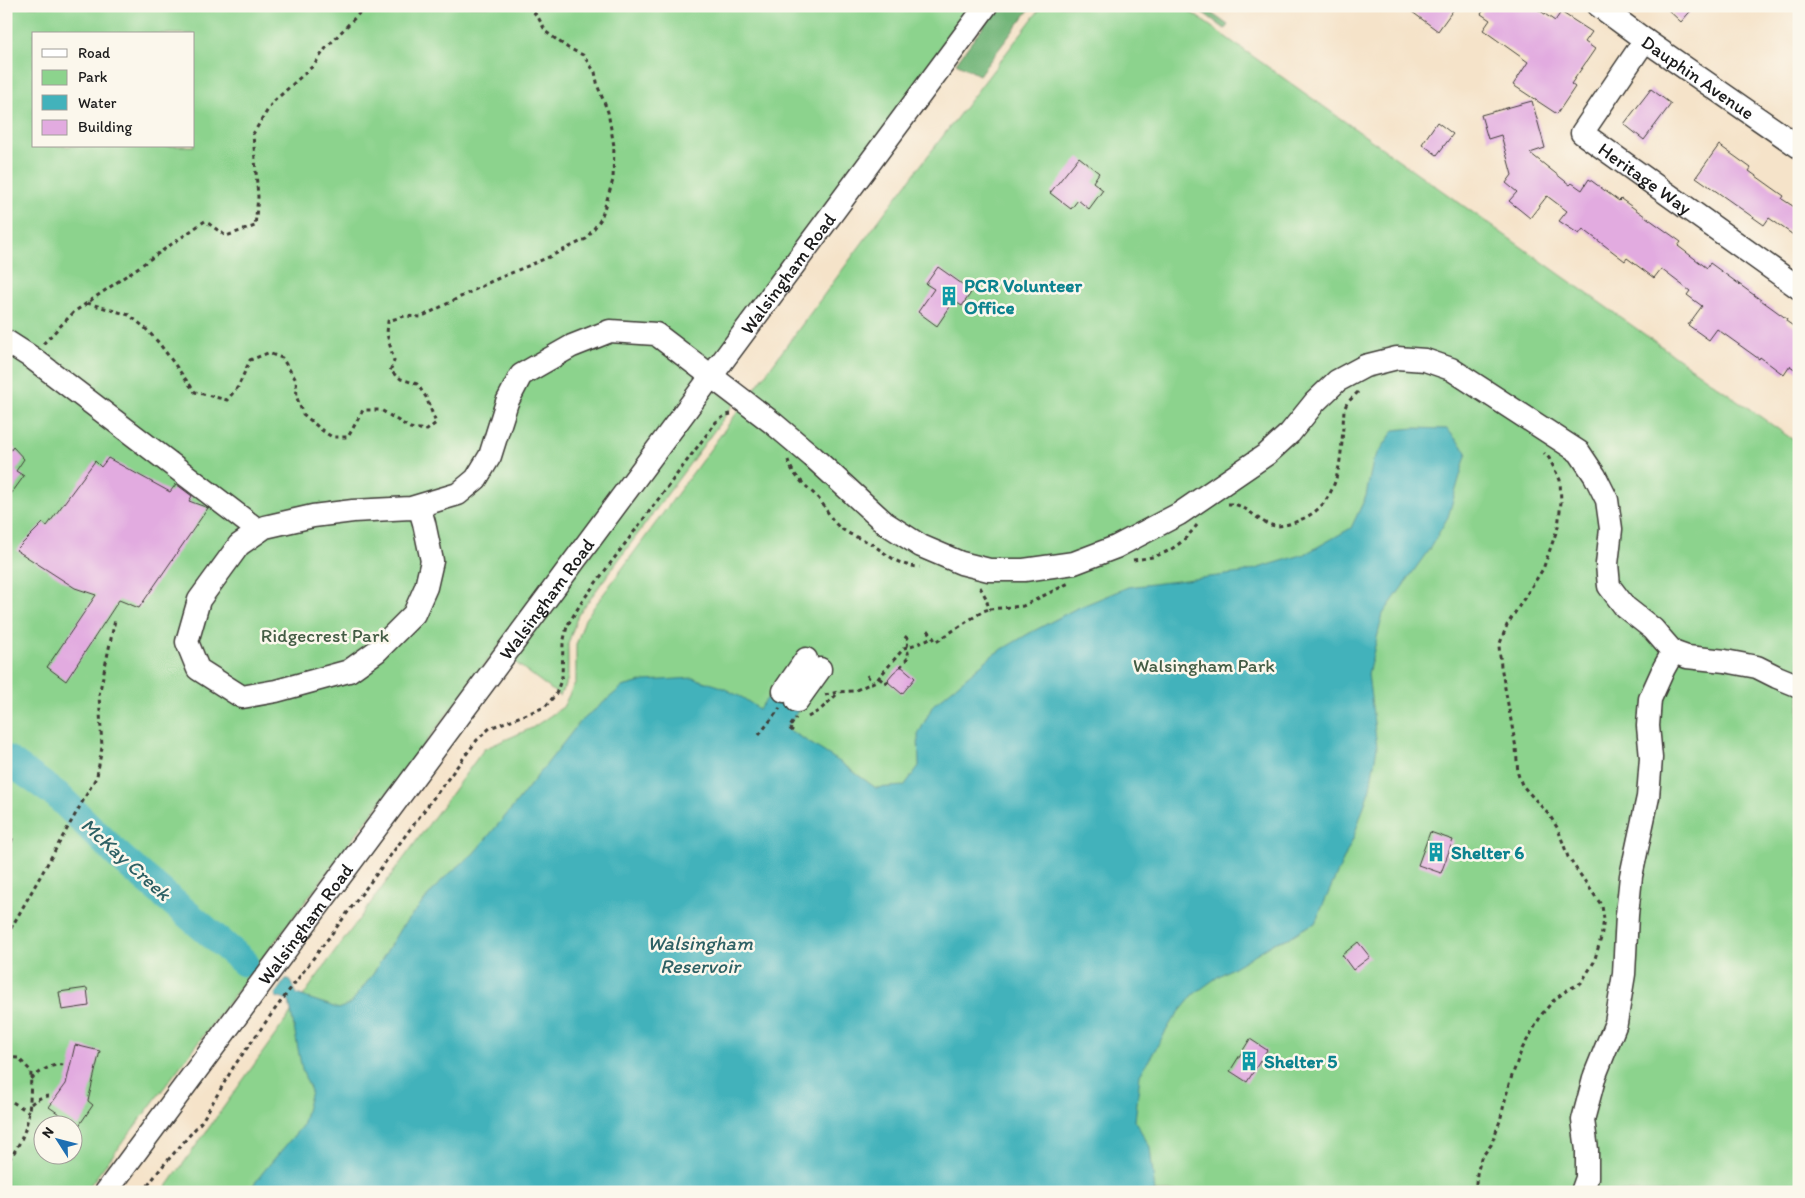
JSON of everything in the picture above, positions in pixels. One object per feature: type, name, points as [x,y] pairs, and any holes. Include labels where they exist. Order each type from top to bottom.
[{"type":"street","name":"Walsingham Road","points":[[106,1192],[986,6]]},
{"type":"street","name":"Dauphin Avenue","points":[[1599,6],[1799,146]]},
{"type":"street","name":"Heritage Way","points":[[1645,40],[1582,133],[1799,288]]},
{"type":"street","points":[[419,506],[432,561],[426,588],[414,614],[377,650],[349,671],[276,691],[242,697],[198,669],[187,642],[199,600],[239,544],[266,527],[313,516],[353,511],[412,508],[458,494],[476,479],[490,456],[508,402],[521,375],[572,346],[610,331],[656,334],[774,424],[885,523],[921,546],[961,563],[989,570],[1024,570],[1074,563],[1116,547],[1179,514],[1267,454],[1337,381],[1365,366],[1397,358],[1425,360],[1451,369],[1579,452],[1595,476],[1607,500],[1611,529],[1607,564],[1609,586],[1625,607],[1653,629],[1673,652],[1687,658],[1725,661],[1757,667],[1799,686]]},
{"type":"street","points":[[6,341],[31,357],[259,531]]},
{"type":"street","points":[[1582,1192],[1587,1178],[1587,1150],[1583,1120],[1595,1075],[1616,1024],[1624,974],[1630,876],[1648,797],[1651,758],[1648,726],[1650,699],[1673,652]]},
{"type":"street","points":[[796,693],[813,664]]},
{"type":"path","points":[[31,357],[74,312],[205,221],[226,236],[255,226],[258,197],[253,134],[272,103],[314,65],[326,48],[366,6]]},
{"type":"path","points":[[87,303],[129,315],[144,327],[159,343],[195,392],[227,400],[238,387],[250,360],[268,353],[282,358],[296,380],[297,398],[303,414],[323,432],[332,437],[348,437],[364,410],[380,410],[410,428],[428,430],[436,423],[426,397],[417,384],[401,379],[390,371],[394,360],[387,334],[388,321],[405,316],[420,317],[492,281],[586,239],[601,219],[613,180],[614,146],[608,112],[598,87],[595,72],[583,55],[568,48],[546,32],[538,17],[528,6]]},
{"type":"path","points":[[1226,504],[1236,503],[1264,522],[1276,526],[1292,524],[1306,518],[1322,506],[1331,494],[1338,472],[1344,410],[1347,403],[1358,391],[1365,388]]},
{"type":"path","points":[[143,1192],[202,1121],[234,1066],[477,740],[490,728],[545,707],[556,694],[562,677],[563,644],[567,626],[575,613],[716,422],[726,415],[732,414]]},
{"type":"path","points":[[1475,1192],[1481,1158],[1491,1145],[1500,1121],[1509,1084],[1522,1049],[1542,1014],[1553,1001],[1567,990],[1581,983],[1594,962],[1601,938],[1604,918],[1602,906],[1568,857],[1558,829],[1550,816],[1522,785],[1518,774],[1516,748],[1501,666],[1499,646],[1507,625],[1543,569],[1558,527],[1561,502],[1560,480],[1549,458],[1543,451]]},
{"type":"path","points":[[787,456],[791,470],[822,502],[837,524],[851,535],[868,543],[897,562],[912,567],[924,567]]},
{"type":"path","points":[[1126,560],[1162,555],[1179,545],[1203,519]]},
{"type":"path","points":[[928,630],[936,642],[983,611],[1023,606],[1076,580]]},
{"type":"path","points":[[978,584],[986,598],[989,609]]},
{"type":"path","points":[[6,935],[96,776],[102,747],[99,695],[115,620]]},
{"type":"path","points":[[900,667],[909,657],[908,639],[902,634]]},
{"type":"path","points":[[796,693],[823,696],[834,692],[854,691],[879,678],[905,647],[907,648],[932,637]]},
{"type":"path","points":[[867,675],[872,682]]},
{"type":"path","points":[[879,678],[885,683],[889,681]]},
{"type":"path","points":[[759,735],[770,721]]},
{"type":"path","points":[[6,824],[12,839],[6,862]]},
{"type":"path","points":[[6,1057],[18,1058],[31,1071],[30,1104],[26,1131],[6,1163]]},
{"type":"path","points":[[31,1079],[46,1068],[63,1064],[67,1066]]},
{"type":"path","points":[[30,1104],[44,1097],[53,1097]]},
{"type":"path","points":[[6,1098],[29,1112]]},
{"type":"green space","name":"Ridgecrest Park","points":[[6,6],[984,6],[85,1192],[6,1192]]},
{"type":"green space","points":[[998,6],[1032,6],[979,75],[956,63]]},
{"type":"green space","name":"Walsingham Park","points":[[1042,6],[1182,6],[1799,444],[1799,1192],[163,1192],[326,964],[484,749],[532,728],[563,707],[576,681],[576,645],[585,619],[885,212]]},
{"type":"green space","points":[[1194,6],[1201,6],[1228,25],[1225,29]]},
{"type":"green space","points":[[714,388],[734,404],[578,615],[568,644],[568,679],[560,696],[512,660]]},
{"type":"water","name":"Walsingham Reservoir","points":[[1414,428],[1447,429],[1467,452],[1448,517],[1430,548],[1383,614],[1368,674],[1377,747],[1370,788],[1354,836],[1315,923],[1289,938],[1274,943],[1219,976],[1194,994],[1172,1021],[1140,1075],[1135,1121],[1150,1147],[1155,1192],[248,1192],[302,1126],[311,1091],[302,1070],[289,1001],[276,997],[275,994],[286,979],[289,979],[297,994],[302,996],[339,1009],[351,1003],[373,974],[400,929],[442,880],[473,854],[513,807],[579,723],[622,687],[645,681],[693,678],[719,686],[743,698],[759,709],[777,686],[802,705],[786,728],[840,762],[876,788],[904,786],[919,766],[918,735],[933,705],[994,654],[1075,609],[1128,587],[1242,573],[1305,554],[1351,528],[1366,496],[1373,461],[1394,430]]},
{"type":"building","points":[[1404,6],[1456,6],[1438,31]]},
{"type":"building","points":[[1487,6],[1533,6],[1555,21],[1561,12],[1592,32],[1585,42],[1595,49],[1571,84],[1575,87],[1557,114],[1513,85],[1528,62],[1483,30],[1490,20],[1481,14]]},
{"type":"building","points":[[1664,6],[1695,6],[1681,22]]},
{"type":"building","points":[[1651,89],[1671,104],[1644,140],[1624,124]]},
{"type":"building","points":[[1532,101],[1545,148],[1530,153],[1570,185],[1572,183],[1582,190],[1589,179],[1619,201],[1621,199],[1681,242],[1678,246],[1707,268],[1710,263],[1787,319],[1786,321],[1799,330],[1799,372],[1790,366],[1784,375],[1717,329],[1709,340],[1688,325],[1702,306],[1687,295],[1690,291],[1661,269],[1654,278],[1627,258],[1625,261],[1583,229],[1579,234],[1559,221],[1567,211],[1547,196],[1530,218],[1509,201],[1517,192],[1506,183],[1512,175],[1501,135],[1488,139],[1481,115]]},
{"type":"building","points":[[1437,122],[1453,134],[1437,155],[1422,144]]},
{"type":"building","points":[[1719,145],[1751,168],[1749,171],[1784,196],[1782,199],[1799,210],[1799,239],[1769,218],[1764,225],[1696,177]]},
{"type":"building","points":[[1079,157],[1099,173],[1093,182],[1103,190],[1089,209],[1078,200],[1071,209],[1050,193]]},
{"type":"building","name":"PCR Volunteer Office","points":[[938,267],[972,291],[962,306],[954,301],[937,326],[918,312],[934,289],[926,284]]},
{"type":"building","points":[[13,447],[24,459],[16,471],[24,476],[6,501],[6,457]]},
{"type":"building","points":[[108,458],[170,492],[176,484],[192,496],[189,501],[208,508],[139,608],[119,600],[66,681],[47,667],[96,595],[75,588],[16,550],[43,523],[47,526],[95,461],[101,467]]},
{"type":"building","points":[[901,666],[915,678],[902,694],[888,682],[888,679]]},
{"type":"building","name":"Shelter 6","points":[[1430,832],[1453,840],[1441,873],[1418,865]]},
{"type":"building","points":[[1358,942],[1370,957],[1353,970],[1342,955]]},
{"type":"building","points":[[87,988],[89,1006],[62,1010],[59,992]]},
{"type":"building","name":"Shelter 5","points":[[1250,1039],[1267,1050],[1247,1082],[1230,1071]]},
{"type":"building","points":[[75,1045],[100,1051],[88,1101],[93,1105],[82,1121],[82,1116],[62,1116],[49,1107],[66,1084]]},
{"type":"waterway","name":"McKay Creek","points":[[6,759],[57,795],[121,858],[244,962]]},
{"type":"place","name":"PCR Volunteer Office","points":[[949,296]]},
{"type":"place","name":"Shelter 6","points":[[1436,852]]},
{"type":"place","name":"Shelter 5","points":[[1249,1061]]}]
